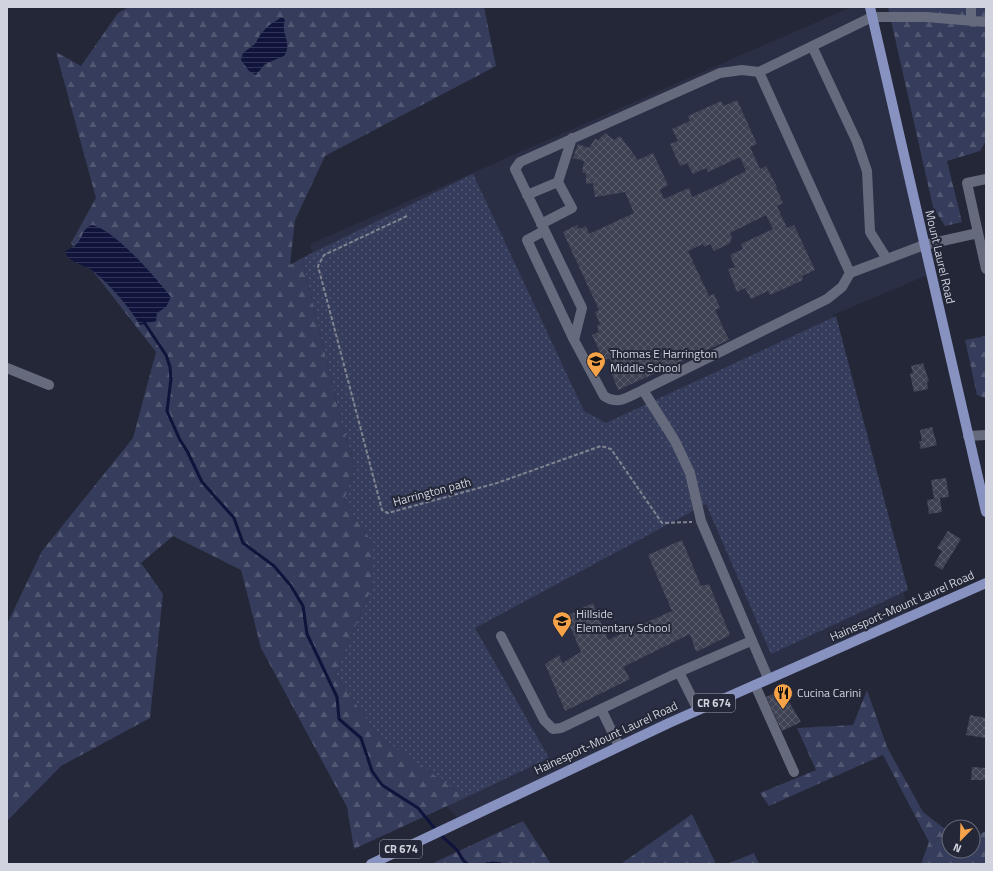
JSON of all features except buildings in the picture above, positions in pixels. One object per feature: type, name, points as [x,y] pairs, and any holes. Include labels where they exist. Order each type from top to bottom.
[{"type":"main road","name":"Mount Laurel Road","points":[[871,12],[986,512]]},
{"type":"main road","name":"Hainesport-Mount Laurel Road","points":[[370,864],[619,746],[768,678],[832,652],[986,583]]},
{"type":"street","points":[[971,7],[971,20]]},
{"type":"street","points":[[574,340],[582,308],[517,174],[515,169],[520,162],[720,73],[742,70],[759,72],[812,46],[871,12],[986,22]]},
{"type":"street","points":[[812,46],[857,142],[867,171],[870,232],[887,260]]},
{"type":"street","points":[[759,72],[850,273]]},
{"type":"street","points":[[572,138],[558,182],[572,208],[527,240],[574,340],[604,396],[610,400],[618,402],[827,300],[842,287],[850,273],[924,245],[978,233]]},
{"type":"street","points":[[986,179],[967,183],[986,269]]},
{"type":"street","points":[[527,196],[558,182]]},
{"type":"street","points":[[7,368],[49,385]]},
{"type":"street","points":[[643,390],[675,441],[690,473],[701,521],[768,678]]},
{"type":"street","points":[[968,436],[986,435]]},
{"type":"street","points":[[501,636],[544,720],[554,729],[561,728],[679,672],[752,641]]},
{"type":"street","points":[[679,672],[698,710]]},
{"type":"street","points":[[755,684],[794,772]]},
{"type":"street","points":[[601,709],[619,746]]},
{"type":"path","name":"Harrington path","points":[[407,216],[324,255],[318,266],[382,510],[388,513],[497,483],[601,446],[611,449],[662,523],[701,521]]},
{"type":"shaded area","name":"Thomas E Harrington Middle School","points":[[851,7],[870,7],[930,274],[833,315],[910,617],[460,821],[399,753],[379,526],[310,244]]},
{"type":"shaded area","points":[[282,17],[285,20],[284,29],[287,42],[284,56],[265,64],[256,75],[249,71],[241,60],[243,53],[255,44],[260,35],[268,26]]},
{"type":"shaded area","points":[[92,225],[112,236],[123,245],[156,278],[171,297],[166,307],[157,313],[156,321],[140,325],[124,303],[106,283],[93,271],[73,261],[67,255],[65,251],[76,245],[85,230]]},
{"type":"green space","points":[[129,7],[484,7],[496,66],[325,156],[295,220],[290,265],[302,258],[341,421],[355,467],[344,501],[373,543],[373,585],[335,674],[378,736],[453,788],[469,796],[354,849],[347,807],[261,648],[241,570],[173,536],[141,563],[163,594],[150,718],[61,766],[7,821],[7,624],[42,551],[133,438],[156,352],[71,243],[96,198],[56,52],[81,66],[118,13]]},
{"type":"green space","points":[[888,7],[986,7],[986,141],[980,151],[947,161],[962,222],[945,226],[933,207]]},
{"type":"green space","points":[[473,174],[584,411],[606,423],[836,316],[908,590],[771,654],[706,504],[475,628],[549,758],[469,796],[453,788],[378,736],[335,674],[373,585],[373,543],[344,501],[355,467],[341,421],[302,258]]},
{"type":"green space","points":[[986,336],[986,398],[977,395],[965,340]]},
{"type":"green space","points":[[867,690],[887,747],[923,812],[941,826],[941,859],[981,859],[981,833],[986,831],[986,864],[921,864],[929,842],[883,755],[769,806],[760,793],[816,770],[797,728],[853,725]]},
{"type":"green space","points":[[692,814],[716,864],[622,863]]},
{"type":"green space","points":[[523,821],[551,864],[431,864]]},
{"type":"green space","points":[[754,853],[759,864],[727,864]]},
{"type":"waterway","points":[[144,322],[166,355],[170,367],[171,379],[167,411],[202,482],[234,518],[243,543],[274,566],[291,586],[303,606],[307,634],[337,697],[339,719],[361,738],[372,771],[382,785],[418,808],[436,830]]},
{"type":"waterway","points":[[440,834],[457,850],[463,861],[468,864]]},
{"type":"waterway","points":[[486,864],[501,864]]},
{"type":"place","name":"Thomas E Harrington Middle School","points":[[596,378]]},
{"type":"place","name":"Hillside Elementary School","points":[[562,638]]},
{"type":"place","name":"Cucina Carini","points":[[783,710]]}]
